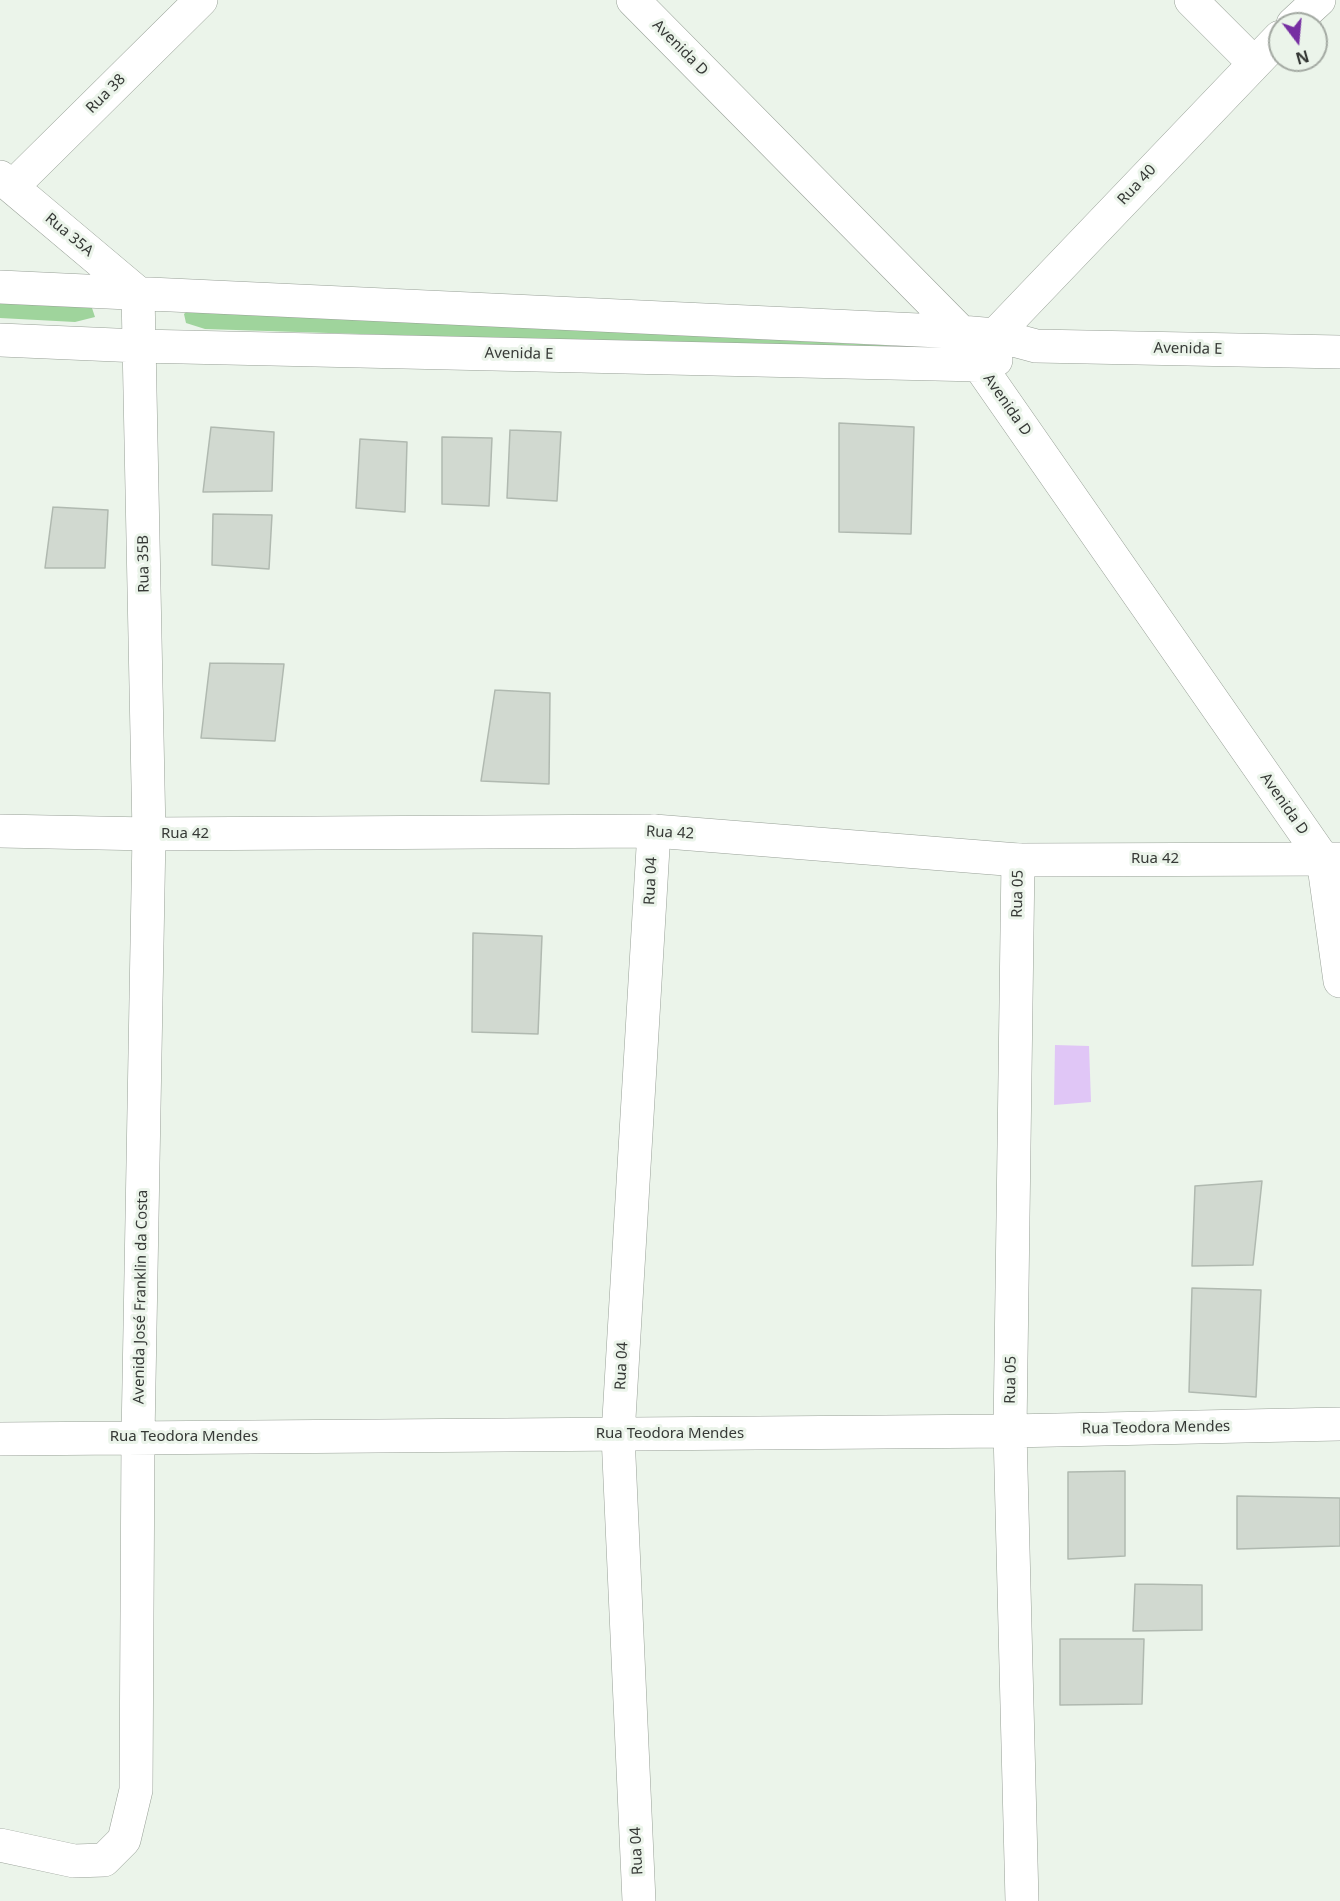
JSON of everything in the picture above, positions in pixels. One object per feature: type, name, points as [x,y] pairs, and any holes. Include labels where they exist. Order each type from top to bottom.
[{"type":"street","name":"Rua 38","points":[[6,182],[201,0]]},
{"type":"street","name":"Avenida D","points":[[633,0],[961,332],[979,365],[1331,859]]},
{"type":"street","points":[[1191,0],[1253,62]]},
{"type":"street","points":[[1306,12],[1319,0]]},
{"type":"street","name":"Rua 40","points":[[995,335],[1268,48]]},
{"type":"street","name":"Rua 35A","points":[[6,182],[138,293]]},
{"type":"street","name":"Avenida E","points":[[0,287],[961,332],[995,335],[1036,346],[1340,352]]},
{"type":"street","name":"Rua 35B","points":[[138,293],[149,834]]},
{"type":"street","points":[[688,320],[691,358]]},
{"type":"street","name":"Avenida E","points":[[0,340],[139,346],[979,365],[1036,346]]},
{"type":"street","name":"Rua 42","points":[[0,831],[149,834],[654,831],[1018,860],[1331,859]]},
{"type":"street","name":"Rua 04","points":[[639,1901],[618,1435],[654,831]]},
{"type":"street","name":"Avenida José Franklin da Costa","points":[[0,1845],[74,1861],[104,1860],[124,1840],[136,1790],[138,1437],[149,834]]},
{"type":"street","points":[[1331,859],[1340,981]]},
{"type":"street","name":"Rua 05","points":[[1018,860],[1010,1431],[1022,1901]]},
{"type":"street","name":"Rua Teodora Mendes","points":[[0,1439],[1010,1431],[1340,1424]]},
{"type":"green space","points":[[0,300],[91,305],[95,317],[75,322],[0,318]]},
{"type":"green space","points":[[187,311],[922,347],[917,352],[205,329],[186,323],[184,314]]},
{"type":"shaded area","points":[[1055,1045],[1089,1046],[1091,1102],[1054,1105]]},
{"type":"building","points":[[839,423],[914,427],[911,534],[839,532]]},
{"type":"building","points":[[211,427],[274,432],[272,491],[203,492]]},
{"type":"building","points":[[510,430],[561,432],[557,501],[507,498]]},
{"type":"building","points":[[442,437],[492,438],[489,506],[442,504]]},
{"type":"building","points":[[360,439],[407,442],[405,512],[356,508]]},
{"type":"building","points":[[53,507],[108,510],[105,568],[45,568]]},
{"type":"building","points":[[213,514],[272,515],[269,569],[212,565]]},
{"type":"building","points":[[210,663],[284,664],[275,741],[201,738]]},
{"type":"building","points":[[495,690],[550,693],[549,784],[481,781]]},
{"type":"building","points":[[473,933],[542,936],[538,1034],[472,1032]]},
{"type":"building","points":[[1262,1181],[1253,1265],[1192,1266],[1195,1186]]},
{"type":"building","points":[[1192,1288],[1261,1290],[1256,1397],[1189,1392]]},
{"type":"building","points":[[1125,1471],[1125,1556],[1068,1559],[1068,1472]]},
{"type":"building","points":[[1237,1496],[1340,1498],[1340,1546],[1237,1549]]},
{"type":"building","points":[[1135,1584],[1202,1585],[1202,1630],[1133,1631]]},
{"type":"building","points":[[1060,1639],[1144,1639],[1142,1704],[1060,1705]]}]
